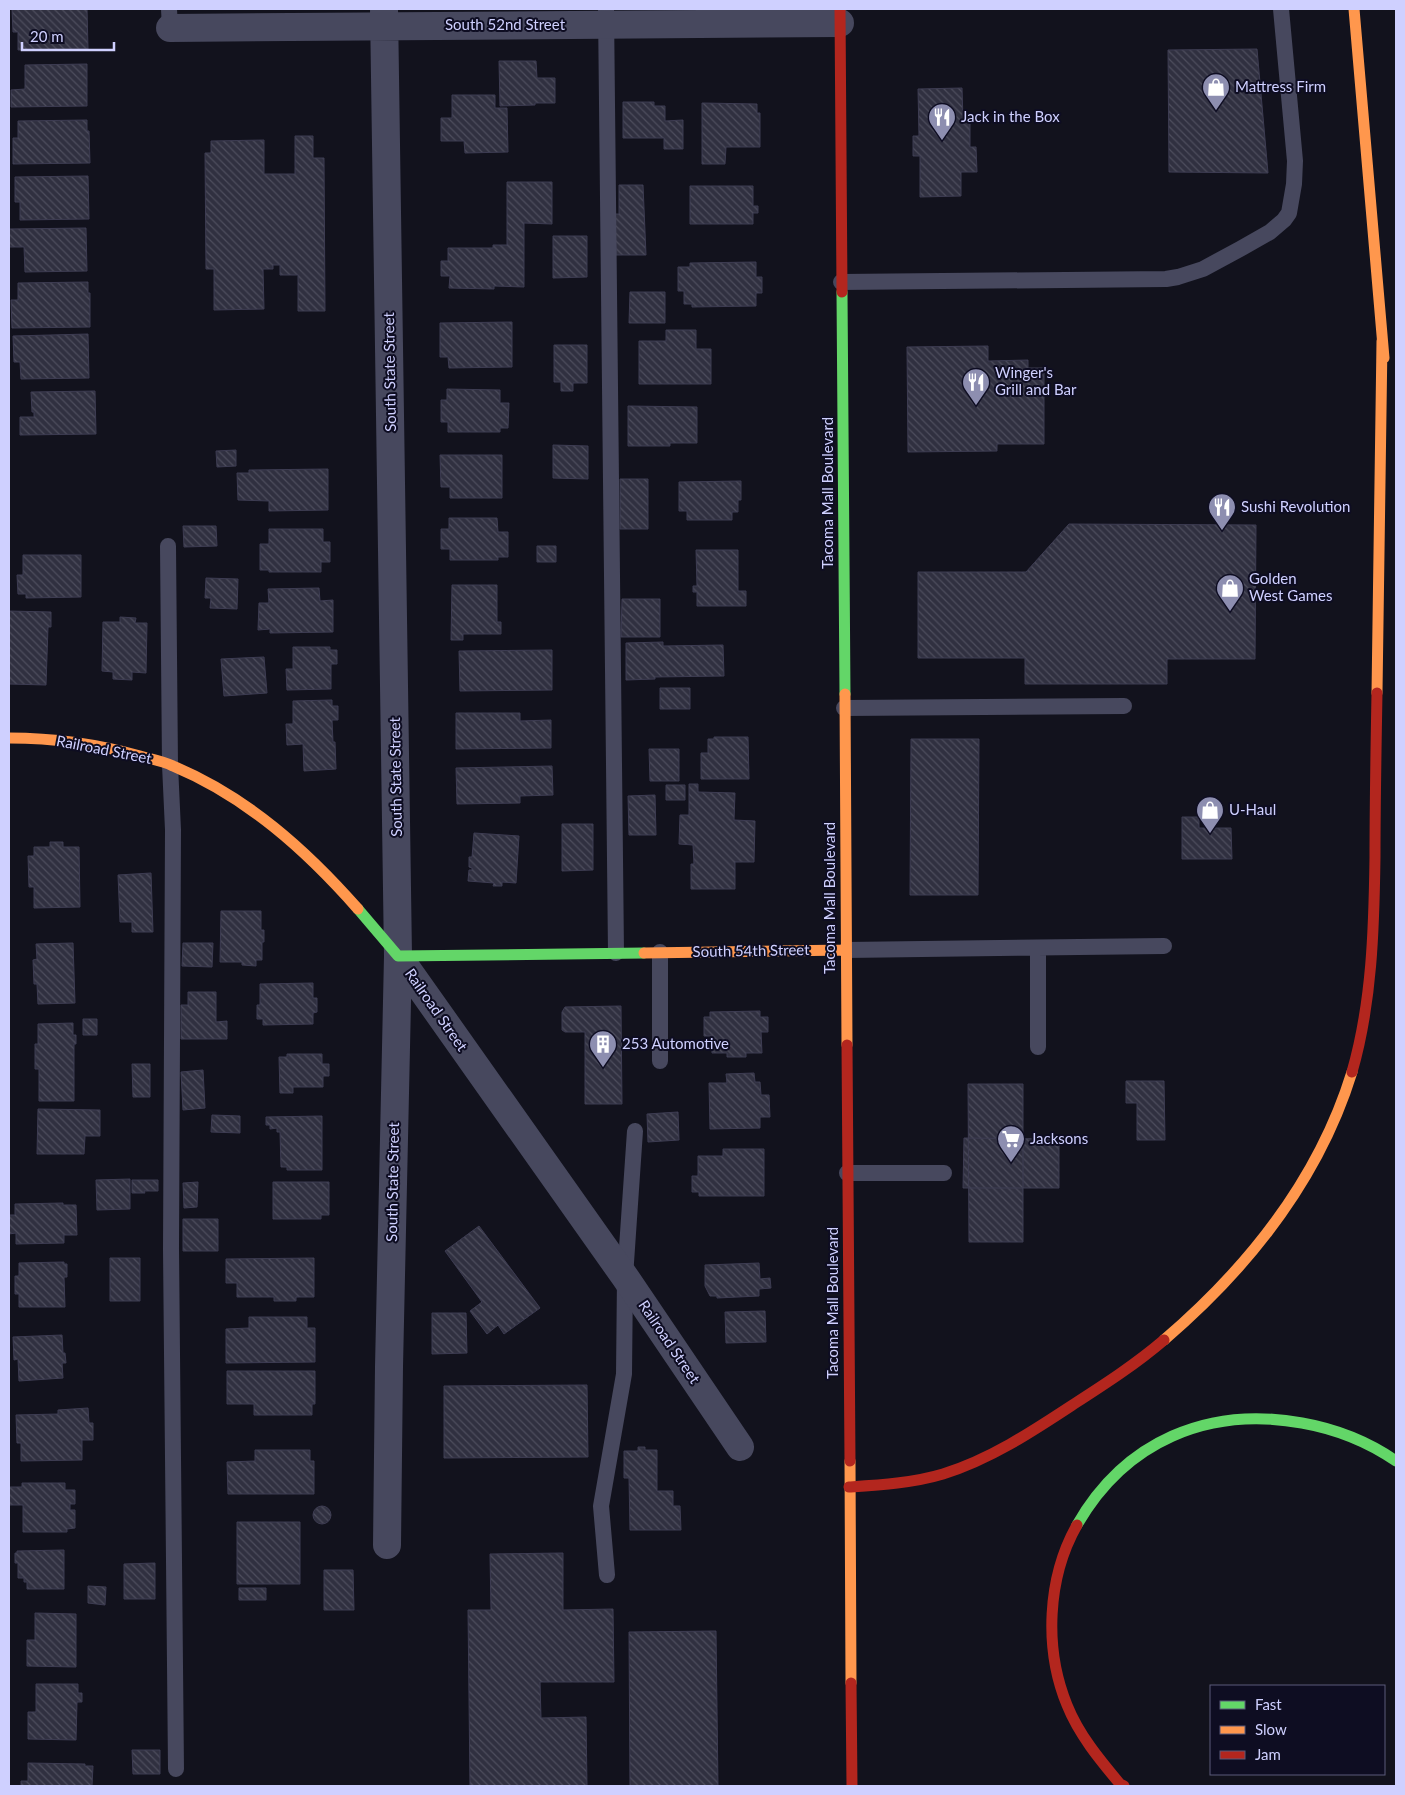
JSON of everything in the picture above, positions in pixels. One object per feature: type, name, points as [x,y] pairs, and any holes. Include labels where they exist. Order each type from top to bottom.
[{"type":"main road","points":[[1354,9],[1392,437]]},
{"type":"main road","name":"Tacoma Mall Boulevard","points":[[840,16],[852,1786]]},
{"type":"main road","points":[[849,1487],[916,1481],[964,1466],[1001,1449],[1053,1418],[1124,1371],[1188,1318],[1257,1246],[1294,1195],[1329,1133],[1355,1064],[1368,996],[1371,958],[1374,900],[1382,340]]},
{"type":"main road","name":"Railroad Street","points":[[9,738],[54,739],[123,751],[170,765],[213,786],[270,823],[300,848],[398,956]]},
{"type":"main road","name":"South 54th Street","points":[[398,956],[846,950]]},
{"type":"main road","points":[[1124,1786],[1120,1784],[1094,1753],[1076,1723],[1058,1679],[1054,1645],[1055,1590],[1063,1553],[1083,1516],[1103,1488],[1135,1458],[1155,1444],[1189,1428],[1224,1420],[1272,1418],[1321,1427],[1354,1436],[1396,1461]]},
{"type":"street","name":"South 52nd Street","points":[[170,18],[840,16]]},
{"type":"street","name":"South State Street","points":[[384,17],[398,956],[387,1545]]},
{"type":"street","name":"Railroad Street","points":[[398,956],[625,1277],[740,1447]]},
{"type":"lane","points":[[841,282],[1166,279],[1203,269],[1270,232],[1289,213],[1295,172],[1293,125],[1281,9]]},
{"type":"lane","points":[[606,17],[616,953]]},
{"type":"lane","points":[[168,546],[170,765],[173,830],[171,1249],[176,1769]]},
{"type":"lane","points":[[844,708],[1124,706]]},
{"type":"lane","name":"South 54th Street","points":[[846,950],[1164,946]]},
{"type":"lane","points":[[1038,948],[1038,1047]]},
{"type":"lane","points":[[660,952],[660,1061]]},
{"type":"lane","points":[[607,1575],[601,1506],[624,1374],[625,1277],[635,1131]]},
{"type":"lane","points":[[847,1173],[944,1173]]},
{"type":"building","points":[[12,9],[87,9],[88,49],[18,50],[18,32],[13,32]]},
{"type":"building","name":"Mattress Firm","points":[[1257,49],[1268,173],[1169,172],[1168,50]]},
{"type":"building","points":[[499,61],[536,61],[537,78],[555,78],[555,103],[500,106]]},
{"type":"building","points":[[87,64],[87,106],[11,107],[11,90],[25,89],[25,65]]},
{"type":"building","name":"Jack in the Box","points":[[962,88],[963,120],[970,120],[970,147],[976,147],[977,172],[961,172],[961,196],[920,197],[920,156],[913,156],[913,136],[919,136],[918,89]]},
{"type":"building","points":[[452,95],[495,95],[495,108],[507,108],[508,152],[465,153],[464,141],[441,141],[441,118],[452,118]]},
{"type":"building","points":[[623,102],[654,102],[654,106],[665,106],[665,121],[683,120],[683,149],[664,149],[664,138],[623,138]]},
{"type":"building","points":[[702,103],[757,104],[757,113],[760,113],[760,147],[726,147],[725,164],[702,164]]},
{"type":"building","points":[[87,120],[90,163],[13,164],[13,138],[18,138],[18,121]]},
{"type":"building","points":[[295,136],[313,136],[313,158],[324,158],[325,311],[298,311],[298,275],[280,275],[280,265],[273,265],[273,269],[263,269],[264,309],[214,310],[214,269],[206,269],[205,153],[211,153],[211,141],[264,140],[264,174],[295,174]]},
{"type":"building","points":[[88,176],[89,219],[20,220],[20,202],[15,202],[15,177]]},
{"type":"building","points":[[507,182],[552,182],[552,224],[524,223],[524,287],[494,286],[494,289],[449,288],[450,276],[441,276],[441,261],[448,261],[448,248],[493,248],[493,245],[507,245]]},
{"type":"building","points":[[619,185],[643,185],[646,255],[616,255],[615,214],[619,214]]},
{"type":"building","points":[[690,186],[753,186],[753,206],[758,206],[758,213],[753,213],[753,224],[690,224]]},
{"type":"building","points":[[86,228],[87,271],[25,272],[24,247],[9,247],[9,229]]},
{"type":"building","points":[[553,236],[587,236],[587,277],[553,278]]},
{"type":"building","points":[[756,262],[756,277],[762,277],[762,293],[756,293],[756,306],[692,307],[692,304],[684,304],[684,291],[678,291],[678,267],[690,267],[690,263]]},
{"type":"building","points":[[88,282],[88,293],[90,293],[90,327],[12,328],[11,300],[18,300],[18,283]]},
{"type":"building","points":[[630,292],[665,292],[665,323],[629,323]]},
{"type":"building","points":[[512,322],[512,367],[449,368],[448,357],[440,357],[440,323]]},
{"type":"building","points":[[666,330],[696,330],[696,349],[711,349],[711,384],[639,384],[639,341],[666,341]]},
{"type":"building","points":[[88,334],[89,378],[21,379],[20,362],[14,362],[13,336]]},
{"type":"building","points":[[554,345],[587,345],[587,383],[573,383],[573,391],[561,391],[561,382],[554,382]]},
{"type":"building","name":"Winger's Grill and Bar","points":[[988,346],[988,361],[1028,360],[1028,368],[1044,368],[1044,444],[997,444],[997,451],[908,452],[907,347]]},
{"type":"building","points":[[447,389],[500,390],[500,403],[509,403],[508,428],[500,428],[500,432],[448,432],[448,422],[441,422],[441,400],[447,400]]},
{"type":"building","points":[[95,391],[96,434],[20,435],[20,417],[34,417],[31,392]]},
{"type":"building","points":[[628,406],[697,407],[697,443],[670,443],[670,446],[628,446]]},
{"type":"building","points":[[553,445],[588,446],[588,479],[553,478]]},
{"type":"building","points":[[236,450],[236,466],[217,467],[216,451]]},
{"type":"building","points":[[440,455],[502,455],[502,498],[450,498],[450,487],[441,487]]},
{"type":"building","points":[[328,469],[328,510],[269,511],[269,501],[238,500],[237,473],[249,473],[249,470]]},
{"type":"building","points":[[620,479],[648,479],[648,529],[620,529]]},
{"type":"building","points":[[741,481],[741,500],[738,500],[738,512],[732,512],[732,520],[687,520],[687,511],[679,511],[679,482]]},
{"type":"building","points":[[449,518],[497,518],[498,532],[508,532],[508,557],[498,557],[498,560],[450,560],[450,549],[441,549],[441,529],[449,529]]},
{"type":"building","points":[[1069,524],[1256,525],[1255,659],[1167,659],[1167,684],[1025,684],[1025,658],[918,658],[918,572],[1026,572]]},
{"type":"building","points":[[183,526],[216,526],[217,546],[184,547]]},
{"type":"building","points":[[269,529],[323,529],[323,542],[330,542],[330,562],[321,562],[321,572],[269,572],[269,570],[260,570],[260,544],[269,544]]},
{"type":"building","points":[[537,546],[556,546],[556,562],[537,562]]},
{"type":"building","points":[[696,550],[738,550],[738,591],[746,591],[746,606],[697,606],[697,592],[693,592],[693,586],[697,586]]},
{"type":"building","points":[[23,555],[81,555],[81,597],[26,598],[26,594],[18,594],[17,575],[23,575]]},
{"type":"building","points":[[206,578],[238,579],[237,609],[210,608],[211,598],[205,598]]},
{"type":"building","points":[[452,585],[497,585],[497,622],[501,622],[501,634],[463,634],[463,640],[451,640]]},
{"type":"building","points":[[319,588],[320,601],[333,600],[333,632],[270,633],[270,629],[258,630],[259,603],[269,603],[268,589]]},
{"type":"building","points":[[622,599],[660,599],[660,637],[621,637]]},
{"type":"building","points":[[9,611],[51,612],[51,627],[48,627],[46,685],[9,684]]},
{"type":"building","points":[[120,617],[136,618],[135,623],[147,623],[146,673],[132,672],[132,680],[113,679],[113,672],[102,671],[103,622],[120,622]]},
{"type":"building","points":[[663,642],[663,646],[723,645],[724,676],[655,677],[655,679],[626,680],[626,643]]},
{"type":"building","points":[[293,647],[330,647],[330,650],[337,650],[337,664],[331,664],[331,689],[287,690],[286,669],[293,669]]},
{"type":"building","points":[[552,650],[552,690],[460,691],[459,651]]},
{"type":"building","points":[[264,657],[267,693],[224,696],[221,659]]},
{"type":"building","points":[[660,688],[690,688],[690,709],[660,709]]},
{"type":"building","points":[[332,700],[332,706],[338,706],[338,720],[332,720],[336,769],[304,771],[303,744],[287,745],[286,724],[293,724],[293,701]]},
{"type":"building","points":[[456,713],[520,713],[520,721],[551,720],[551,748],[456,749]]},
{"type":"building","points":[[714,737],[748,737],[749,779],[701,779],[701,753],[708,753],[708,739],[714,739]]},
{"type":"building","points":[[911,739],[979,739],[978,895],[910,895]]},
{"type":"building","points":[[649,749],[679,749],[679,781],[650,781]]},
{"type":"building","points":[[552,766],[553,795],[520,796],[520,803],[457,804],[456,768]]},
{"type":"building","points":[[689,784],[698,784],[698,792],[735,793],[734,820],[755,821],[754,862],[735,862],[735,889],[691,889],[691,864],[694,864],[693,845],[679,844],[680,815],[689,815]]},
{"type":"building","points":[[666,785],[685,785],[685,800],[666,800]]},
{"type":"building","points":[[655,795],[656,835],[629,835],[628,796]]},
{"type":"building","points":[[1182,817],[1199,817],[1199,828],[1231,828],[1232,859],[1182,859]]},
{"type":"building","points":[[562,824],[593,824],[593,870],[562,871]]},
{"type":"building","points":[[474,833],[519,836],[516,883],[502,882],[502,886],[493,886],[494,883],[468,881],[469,870],[472,870],[469,867],[469,857],[472,857]]},
{"type":"building","points":[[50,842],[63,842],[63,847],[79,847],[80,907],[34,908],[34,887],[29,887],[28,856],[34,856],[34,847],[50,847]]},
{"type":"building","points":[[151,873],[153,932],[132,932],[132,922],[120,922],[118,875]]},
{"type":"building","points":[[221,911],[261,911],[261,930],[264,930],[264,942],[262,942],[262,960],[256,960],[256,966],[242,965],[242,962],[220,962]]},
{"type":"building","points":[[73,943],[75,1003],[38,1004],[37,984],[34,984],[33,960],[37,959],[36,944]]},
{"type":"building","points":[[183,943],[213,943],[212,967],[182,966]]},
{"type":"building","points":[[313,983],[313,998],[317,998],[317,1012],[313,1013],[313,1024],[263,1025],[263,1019],[257,1019],[257,1005],[260,1005],[260,984]]},
{"type":"building","points":[[188,992],[216,992],[216,1022],[227,1021],[227,1039],[181,1039],[181,1005],[188,1005]]},
{"type":"building","name":"253 Automotive","points":[[621,1006],[622,1104],[585,1104],[585,1032],[565,1032],[562,1030],[562,1012],[565,1007]]},
{"type":"building","points":[[760,1011],[760,1017],[768,1017],[768,1032],[761,1032],[762,1053],[746,1053],[746,1057],[727,1057],[727,1053],[712,1053],[712,1036],[704,1036],[704,1017],[710,1017],[710,1012]]},
{"type":"building","points":[[83,1019],[97,1019],[97,1035],[83,1035]]},
{"type":"building","points":[[73,1023],[73,1035],[76,1035],[76,1044],[74,1044],[74,1101],[39,1101],[39,1069],[35,1069],[35,1044],[38,1044],[38,1024]]},
{"type":"building","points":[[287,1054],[322,1054],[322,1064],[329,1064],[329,1076],[323,1076],[323,1087],[293,1087],[293,1093],[280,1093],[279,1057],[287,1057]]},
{"type":"building","points":[[132,1064],[150,1064],[150,1097],[133,1097]]},
{"type":"building","points":[[203,1070],[205,1108],[183,1110],[181,1072]]},
{"type":"building","points":[[754,1073],[755,1082],[760,1082],[761,1095],[769,1095],[770,1117],[760,1117],[760,1128],[710,1129],[709,1083],[727,1083],[726,1074]]},
{"type":"building","points":[[1126,1081],[1164,1081],[1165,1140],[1137,1140],[1137,1103],[1126,1103]]},
{"type":"building","points":[[968,1084],[1023,1084],[1023,1242],[969,1242]]},
{"type":"building","points":[[38,1109],[100,1110],[100,1136],[85,1136],[84,1154],[37,1154]]},
{"type":"building","points":[[678,1112],[679,1140],[648,1142],[647,1114]]},
{"type":"building","points":[[212,1115],[240,1116],[240,1133],[211,1132]]},
{"type":"building","points":[[322,1116],[322,1170],[287,1170],[287,1167],[281,1167],[280,1132],[277,1132],[277,1128],[270,1129],[270,1125],[266,1125],[266,1117]]},
{"type":"building","name":"Jacksons","points":[[964,1138],[1059,1139],[1059,1188],[963,1188]]},
{"type":"building","points":[[723,1149],[764,1149],[764,1196],[699,1196],[699,1192],[692,1192],[692,1176],[698,1176],[698,1156],[723,1156]]},
{"type":"building","points":[[130,1179],[130,1209],[97,1210],[96,1180]]},
{"type":"building","points":[[132,1180],[158,1180],[158,1191],[132,1193]]},
{"type":"building","points":[[198,1182],[197,1207],[184,1208],[183,1183]]},
{"type":"building","points":[[273,1182],[329,1182],[329,1215],[321,1215],[321,1219],[273,1219]]},
{"type":"building","points":[[63,1203],[63,1205],[76,1205],[77,1235],[64,1235],[64,1243],[16,1244],[16,1233],[9,1234],[9,1215],[15,1215],[15,1204]]},
{"type":"building","points":[[183,1219],[218,1219],[218,1251],[183,1251]]},
{"type":"building","points":[[479,1226],[540,1308],[504,1334],[498,1325],[487,1334],[470,1311],[482,1302],[445,1251]]},
{"type":"building","points":[[110,1258],[140,1258],[140,1301],[110,1301]]},
{"type":"building","points":[[314,1258],[314,1297],[296,1297],[296,1301],[274,1301],[274,1297],[237,1297],[237,1283],[226,1283],[226,1259]]},
{"type":"building","points":[[64,1262],[64,1264],[67,1264],[67,1277],[64,1277],[65,1307],[19,1307],[19,1294],[15,1294],[15,1276],[19,1276],[19,1263]]},
{"type":"building","points":[[759,1263],[760,1279],[770,1278],[771,1288],[759,1289],[759,1296],[717,1298],[717,1296],[710,1296],[705,1286],[705,1265]]},
{"type":"building","points":[[765,1311],[766,1342],[726,1343],[725,1312]]},
{"type":"building","points":[[432,1313],[466,1313],[467,1353],[432,1354]]},
{"type":"building","points":[[249,1317],[307,1317],[307,1328],[315,1328],[315,1362],[226,1363],[226,1329],[249,1328]]},
{"type":"building","points":[[62,1335],[63,1353],[65,1353],[66,1363],[62,1363],[63,1378],[19,1381],[18,1359],[14,1360],[13,1337]]},
{"type":"building","points":[[227,1371],[315,1371],[315,1404],[312,1404],[312,1415],[254,1415],[254,1404],[227,1404]]},
{"type":"building","points":[[587,1385],[588,1457],[444,1458],[444,1386]]},
{"type":"building","points":[[88,1408],[89,1423],[93,1423],[93,1440],[82,1440],[82,1460],[21,1461],[21,1443],[17,1443],[16,1415],[58,1414],[58,1410]]},
{"type":"building","points":[[638,1447],[645,1447],[645,1450],[657,1450],[657,1491],[673,1491],[673,1506],[680,1506],[681,1530],[630,1530],[629,1478],[624,1478],[624,1451],[638,1451]]},
{"type":"building","points":[[255,1450],[310,1450],[310,1461],[314,1461],[314,1494],[228,1494],[227,1462],[255,1461]]},
{"type":"building","points":[[22,1483],[65,1483],[65,1490],[75,1490],[75,1504],[70,1504],[70,1510],[75,1510],[75,1528],[67,1529],[67,1532],[23,1532],[23,1505],[9,1505],[9,1487],[22,1487]]},
{"type":"building","points":[[322,1506],[330,1511],[331,1515],[326,1523],[322,1524],[314,1519],[313,1515],[318,1507]]},
{"type":"building","points":[[237,1522],[300,1522],[300,1584],[237,1584]]},
{"type":"building","points":[[64,1550],[64,1589],[27,1589],[27,1582],[24,1582],[24,1578],[18,1578],[18,1563],[15,1563],[15,1553],[17,1551]]},
{"type":"building","points":[[563,1553],[563,1610],[613,1609],[614,1682],[540,1682],[541,1718],[586,1717],[587,1786],[470,1786],[468,1610],[491,1610],[490,1554]]},
{"type":"building","points":[[155,1563],[155,1599],[124,1599],[124,1564]]},
{"type":"building","points":[[324,1570],[353,1570],[354,1610],[324,1610]]},
{"type":"building","points":[[88,1586],[106,1587],[105,1605],[88,1603]]},
{"type":"building","points":[[239,1588],[266,1588],[266,1600],[239,1600]]},
{"type":"building","points":[[35,1613],[76,1614],[76,1667],[27,1666],[27,1640],[35,1640]]},
{"type":"building","points":[[716,1631],[718,1786],[630,1786],[629,1632]]},
{"type":"building","points":[[36,1684],[78,1684],[78,1693],[82,1693],[82,1702],[77,1702],[76,1740],[28,1739],[28,1712],[36,1712]]},
{"type":"building","points":[[132,1750],[160,1750],[160,1774],[133,1774]]},
{"type":"building","points":[[28,1763],[85,1764],[85,1766],[93,1766],[92,1786],[21,1786],[21,1781],[28,1781]]},
{"type":"traffic: fast","points":[[842,292],[845,694]]},
{"type":"traffic: fast","points":[[358,909],[398,956],[644,953]]},
{"type":"traffic: fast","points":[[1077,1525],[1097,1496],[1119,1471],[1144,1451],[1172,1436],[1202,1426],[1234,1420],[1267,1419],[1302,1423],[1351,1437],[1374,1447],[1396,1461]]},
{"type":"traffic: slow","points":[[1354,9],[1384,358]]},
{"type":"traffic: slow","points":[[1377,693],[1382,341]]},
{"type":"traffic: slow","points":[[845,694],[847,1045]]},
{"type":"traffic: slow","points":[[9,738],[75,742],[108,748],[165,763],[200,779],[226,793],[274,827],[318,866],[358,909]]},
{"type":"traffic: slow","points":[[644,953],[846,950]]},
{"type":"traffic: slow","points":[[1164,1340],[1224,1283],[1252,1252],[1277,1219],[1321,1149],[1338,1111],[1352,1072]]},
{"type":"traffic: slow","points":[[850,1461],[851,1683]]},
{"type":"traffic: jam","points":[[840,9],[842,292]]},
{"type":"traffic: jam","points":[[1352,1072],[1364,1019],[1373,938],[1377,693]]},
{"type":"traffic: jam","points":[[847,1045],[850,1461]]},
{"type":"traffic: jam","points":[[849,1487],[920,1480],[978,1461],[1011,1444],[1059,1414],[1120,1374],[1164,1340]]},
{"type":"traffic: jam","points":[[1077,1525],[1067,1546],[1055,1590],[1052,1614],[1055,1661],[1067,1705],[1078,1727],[1098,1756],[1120,1784],[1124,1786]]},
{"type":"traffic: jam","points":[[851,1683],[852,1786]]},
{"type":"place","name":"Mattress Firm","points":[[1216,111]]},
{"type":"place","name":"Jack in the Box","points":[[942,141]]},
{"type":"place","name":"Winger's Grill and Bar","points":[[976,406]]},
{"type":"place","name":"Sushi Revolution","points":[[1222,531]]},
{"type":"place","name":"Golden West Games","points":[[1230,612]]},
{"type":"place","name":"U-Haul","points":[[1210,834]]},
{"type":"place","name":"253 Automotive","points":[[603,1068]]},
{"type":"place","name":"Jacksons","points":[[1011,1163]]}]
